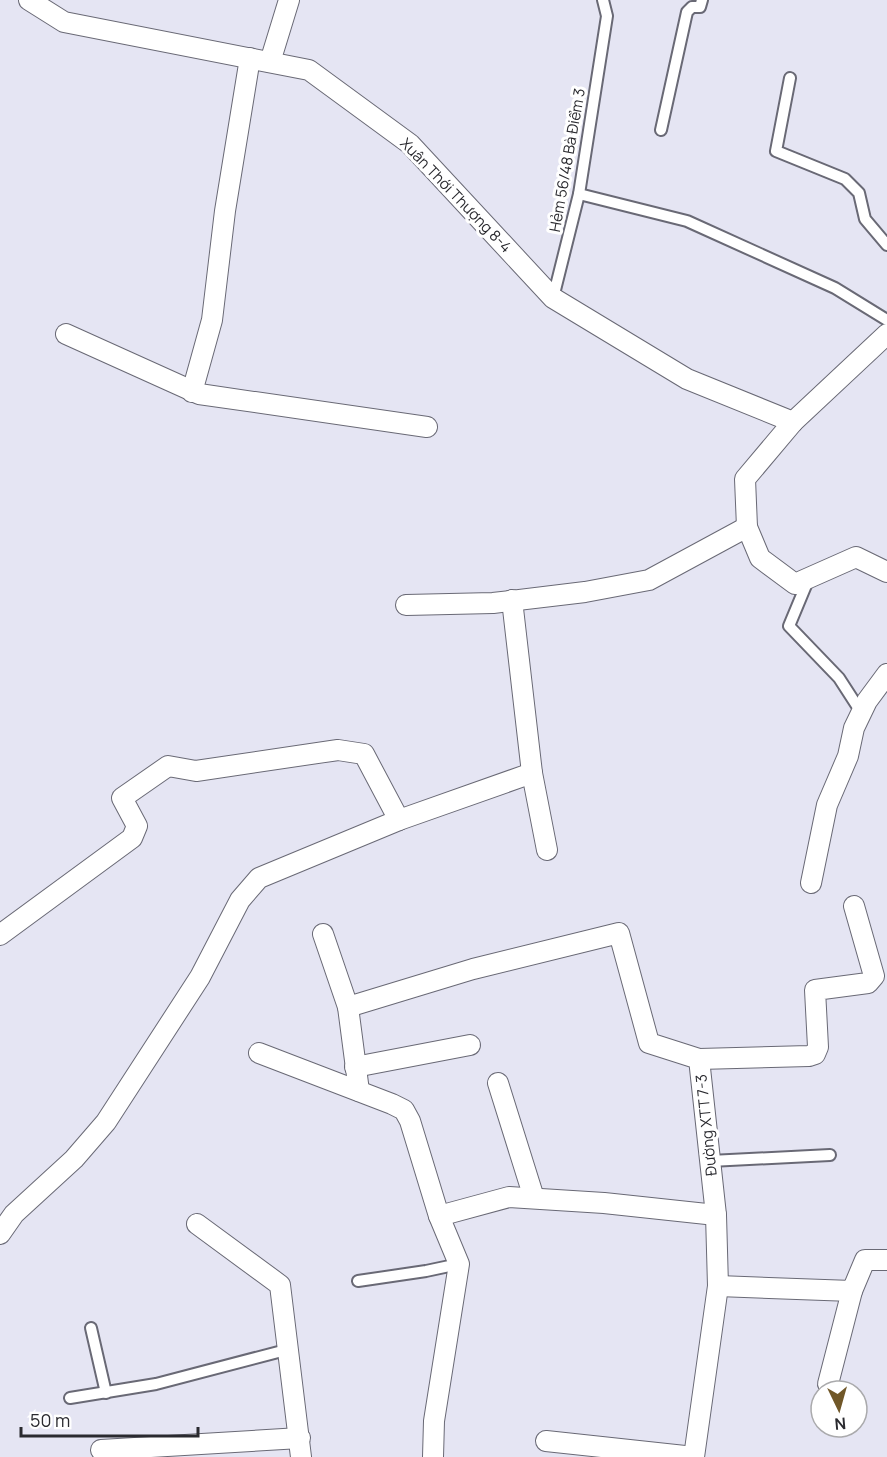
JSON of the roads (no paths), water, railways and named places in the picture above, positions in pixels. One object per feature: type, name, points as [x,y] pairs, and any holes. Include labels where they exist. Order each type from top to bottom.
[{"type":"street","name":"Xuân Thới Thượng 8-4","points":[[29,0],[64,22],[309,70],[410,144],[553,298],[687,379],[793,422]]},
{"type":"street","points":[[270,62],[289,0]]},
{"type":"street","points":[[192,392],[212,320],[225,211],[250,58]]},
{"type":"street","points":[[66,334],[192,392],[427,427]]},
{"type":"street","points":[[887,334],[793,422],[745,479],[747,527],[760,558],[795,584],[856,557],[887,572]]},
{"type":"street","points":[[406,606],[512,600],[585,592],[649,579],[747,527]]},
{"type":"street","points":[[512,600],[532,773],[547,850]]},
{"type":"street","points":[[811,883],[827,805],[848,756],[854,728],[861,712],[887,674]]},
{"type":"street","points":[[0,934],[132,838],[136,826],[122,798],[168,766],[196,771],[338,750],[364,754],[399,820]]},
{"type":"street","points":[[0,1234],[14,1214],[74,1159],[106,1122],[175,1018],[240,900],[259,878],[399,820],[532,773]]},
{"type":"street","points":[[699,1059],[815,1054],[818,1047],[815,990],[868,982],[874,976],[854,906]]},
{"type":"street","points":[[323,933],[348,1006],[359,1091]]},
{"type":"street","name":"Đường XTT 7-3","points":[[348,1006],[473,969],[619,933],[649,1043],[699,1059],[716,1215],[718,1286],[694,1457]]},
{"type":"street","points":[[356,1067],[470,1045]]},
{"type":"street","points":[[259,1053],[404,1110],[411,1120],[439,1216],[459,1264],[434,1421],[433,1457]]},
{"type":"street","points":[[498,1083],[534,1198]]},
{"type":"street","points":[[439,1216],[509,1197],[716,1215]]},
{"type":"street","points":[[101,1450],[300,1448],[286,1350],[280,1285],[197,1224]]},
{"type":"street","points":[[829,1379],[852,1292],[865,1260],[887,1260]]},
{"type":"street","points":[[718,1286],[852,1292]]},
{"type":"street","points":[[546,1441],[694,1457]]},
{"type":"lane","name":"Hẻm 56/48 Bà Điểm 3","points":[[553,298],[579,194],[607,16],[603,0]]},
{"type":"lane","points":[[661,130],[687,12],[692,7],[700,7],[702,0]]},
{"type":"lane","points":[[790,78],[776,151],[845,179],[859,193],[866,219],[887,245]]},
{"type":"lane","points":[[579,194],[687,221],[835,288],[887,320]]},
{"type":"lane","points":[[809,578],[789,626],[839,678],[861,712]]},
{"type":"lane","points":[[710,1161],[830,1155]]},
{"type":"lane","points":[[358,1281],[426,1272],[459,1264]]},
{"type":"lane","points":[[91,1328],[106,1393]]},
{"type":"lane","points":[[70,1398],[156,1384],[286,1350]]}]
